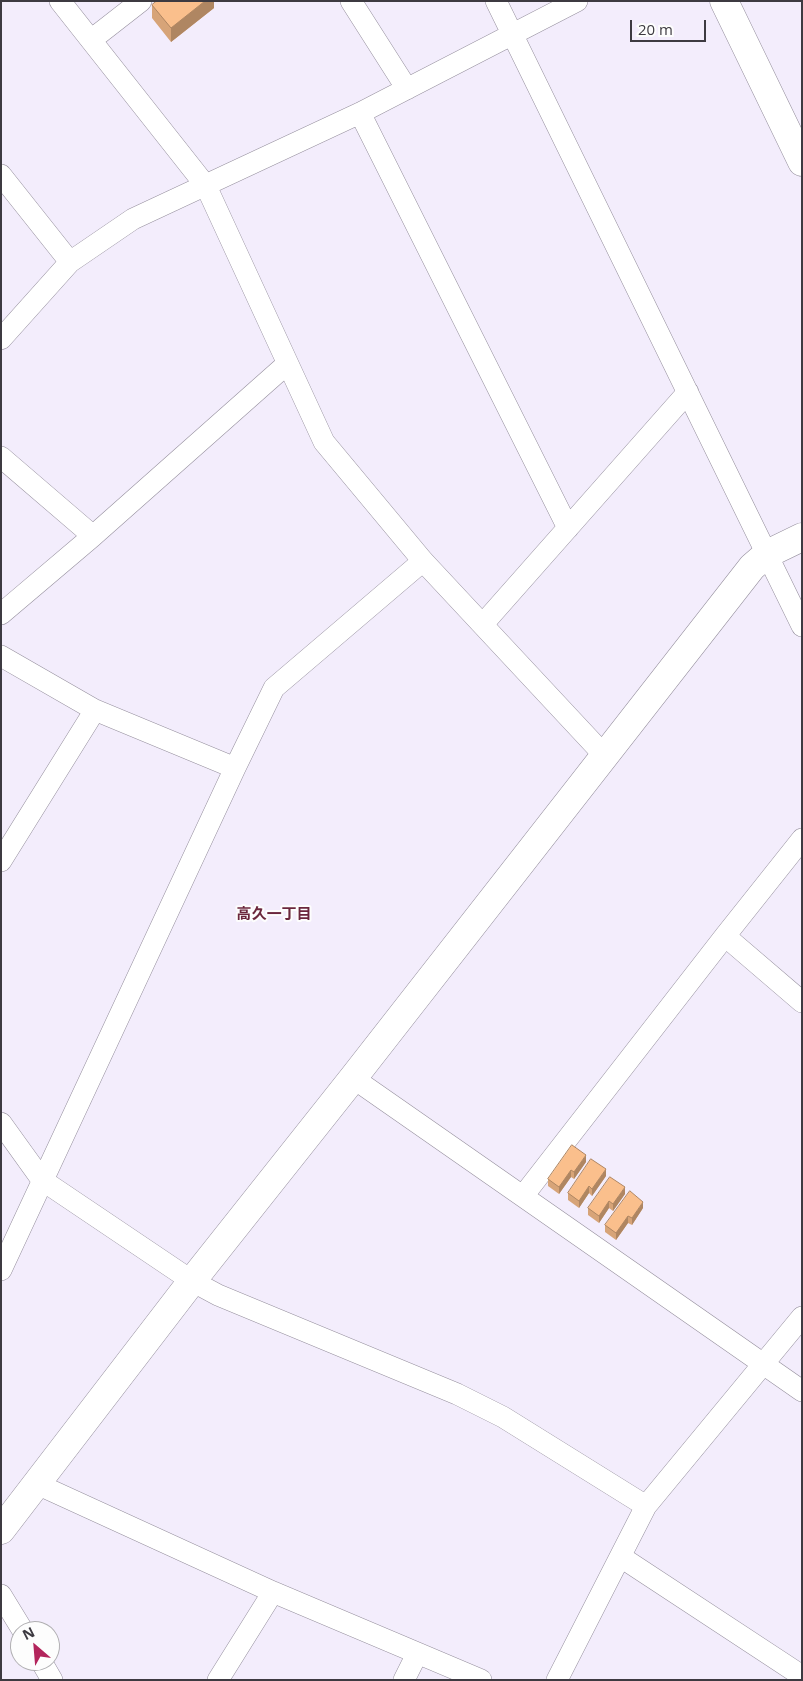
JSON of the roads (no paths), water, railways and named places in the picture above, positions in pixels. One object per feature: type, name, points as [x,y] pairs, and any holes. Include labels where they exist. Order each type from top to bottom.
[{"type":"street","points":[[60,1],[206,186],[324,442],[423,561],[604,755]]},
{"type":"street","points":[[351,1],[407,88]]},
{"type":"street","points":[[496,1],[802,626]]},
{"type":"street","points":[[1,339],[70,262],[133,219],[360,112],[577,1]]},
{"type":"street","points":[[724,1],[802,162]]},
{"type":"street","points":[[91,40],[131,4]]},
{"type":"street","points":[[360,112],[568,528]]},
{"type":"street","points":[[1,175],[70,262]]},
{"type":"street","points":[[1,614],[93,536],[287,364]]},
{"type":"street","points":[[483,624],[688,392]]},
{"type":"street","points":[[1,457],[93,536]]},
{"type":"street","points":[[1,1530],[192,1281],[752,567],[767,554],[802,537]]},
{"type":"street","points":[[1,1270],[234,768],[274,688],[423,561]]},
{"type":"street","points":[[1,656],[95,710],[234,768]]},
{"type":"street","points":[[1,861],[95,710]]},
{"type":"street","points":[[523,1196],[802,839]]},
{"type":"street","points":[[725,936],[802,1002]]},
{"type":"street","points":[[353,1078],[802,1390]]},
{"type":"street","points":[[1,1123],[42,1180],[192,1281],[218,1295],[457,1394],[502,1417],[646,1506]]},
{"type":"street","points":[[557,1680],[646,1506],[802,1317]]},
{"type":"street","points":[[37,1484],[273,1592],[481,1680]]},
{"type":"street","points":[[621,1557],[802,1676]]},
{"type":"street","points":[[218,1680],[273,1592]]},
{"type":"street","points":[[1,1595],[17,1621]]},
{"type":"street","points":[[404,1680],[417,1654]]},
{"type":"district","name":"高久一丁目","points":[[274,915]]}]
